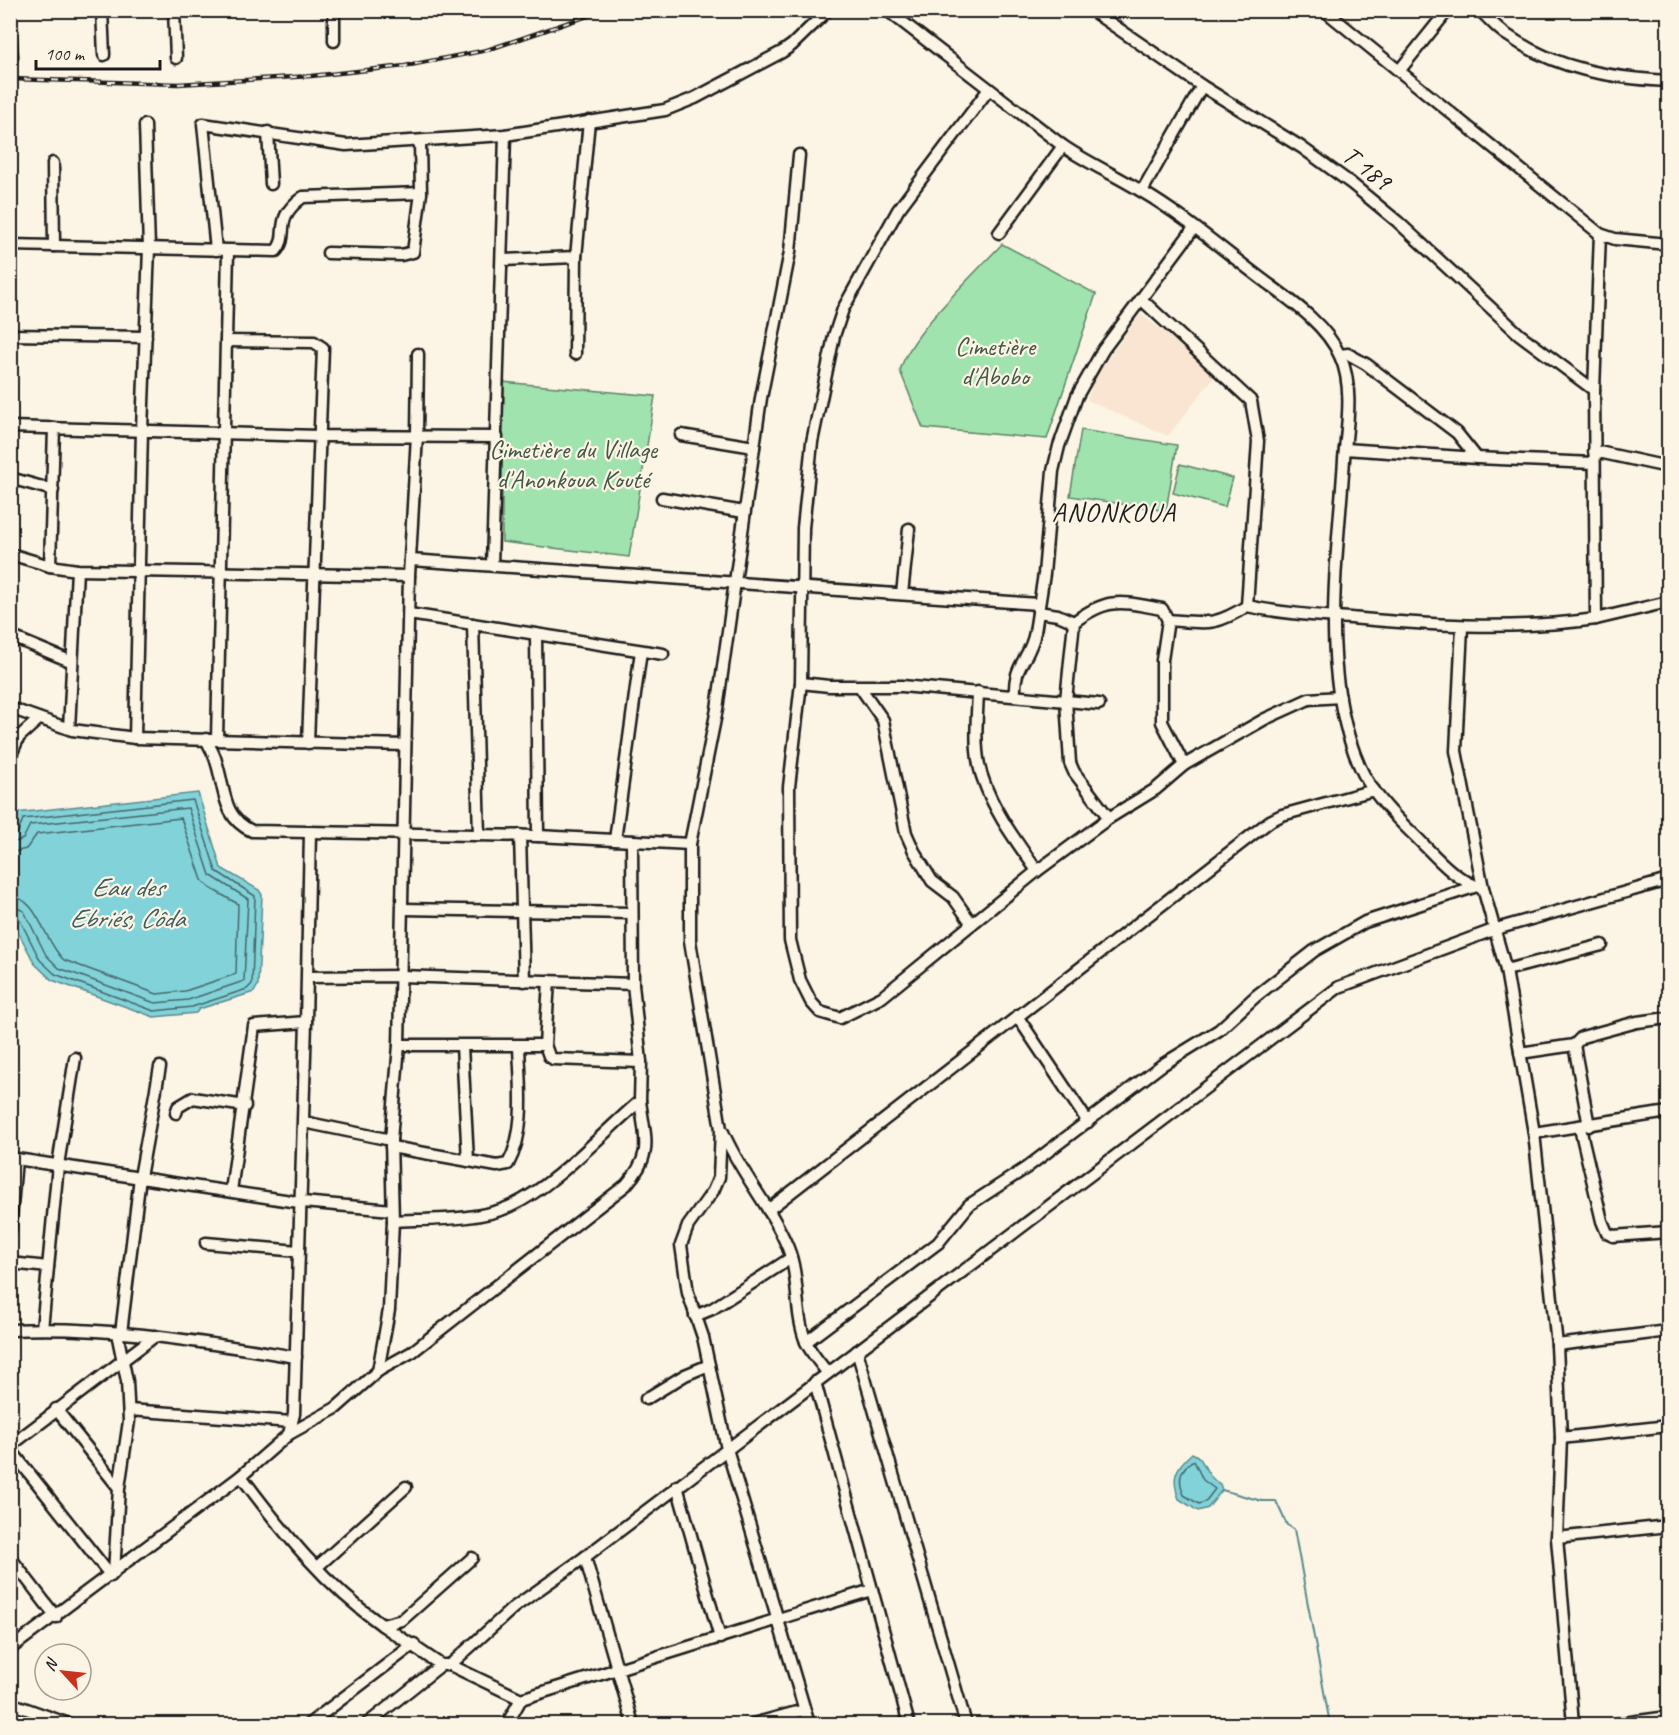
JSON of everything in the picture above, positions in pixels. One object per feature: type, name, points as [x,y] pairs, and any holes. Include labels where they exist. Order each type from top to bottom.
[{"type":"street","points":[[102,10],[104,55]]},
{"type":"street","points":[[174,10],[176,58]]},
{"type":"street","points":[[334,10],[334,41]]},
{"type":"street","points":[[216,250],[203,124],[268,132],[312,142],[346,145],[505,135],[656,112],[695,98],[792,45],[828,10]]},
{"type":"street","points":[[887,10],[1063,146],[1089,163],[1142,191],[1194,228],[1296,305],[1331,340],[1347,374],[1345,449],[1334,617],[1334,659],[1340,697],[1360,769],[1374,790],[1406,827],[1460,878],[1480,887]]},
{"type":"street","name":"T 189","points":[[1091,10],[1202,86],[1301,147],[1352,184],[1398,222],[1519,334],[1594,390]]},
{"type":"street","points":[[1324,10],[1600,234],[1615,239],[1668,244]]},
{"type":"street","points":[[1399,71],[1448,10]]},
{"type":"street","points":[[1479,10],[1505,34],[1545,57],[1597,75],[1668,81]]},
{"type":"street","points":[[10,28],[12,57]]},
{"type":"street","points":[[1142,191],[1202,86]]},
{"type":"street","points":[[989,89],[898,210],[843,309],[834,336],[812,442],[803,528],[801,683],[789,787],[790,940],[800,980],[811,1002],[830,1016],[840,1018],[882,997],[1037,871],[1109,818],[1156,789],[1184,765],[1265,719],[1309,699],[1340,697]]},
{"type":"street","points":[[575,354],[576,257],[589,121]]},
{"type":"street","points":[[135,738],[149,248],[146,125]]},
{"type":"street","points":[[268,132],[271,184]]},
{"type":"street","points":[[492,565],[505,135]]},
{"type":"street","points":[[328,253],[401,255],[413,252],[421,193],[420,142]]},
{"type":"street","points":[[999,234],[1063,146]]},
{"type":"street","points":[[799,155],[790,252],[754,447],[733,582],[717,709],[690,844],[690,941],[721,1129],[719,1177],[688,1226],[681,1245],[688,1293],[709,1365],[727,1449],[809,1725]]},
{"type":"street","points":[[53,163],[54,246]]},
{"type":"street","points":[[10,245],[276,251],[280,247],[282,221],[290,206],[303,197],[421,193]]},
{"type":"street","points":[[1015,695],[1015,674],[1032,647],[1044,574],[1053,471],[1059,446],[1084,381],[1103,350],[1194,228]]},
{"type":"street","points":[[1596,619],[1594,390],[1600,234]]},
{"type":"street","points":[[228,251],[225,434],[212,739],[226,801],[239,825],[252,831],[520,835],[690,844]]},
{"type":"street","points":[[503,260],[576,257]]},
{"type":"street","points":[[1141,299],[1243,391],[1255,411],[1258,441],[1247,606]]},
{"type":"street","points":[[10,335],[146,337]]},
{"type":"street","points":[[226,341],[314,342],[323,348],[308,743]]},
{"type":"street","points":[[378,1371],[392,1282],[391,1143],[399,1045],[408,614],[417,435],[418,354]]},
{"type":"street","points":[[1340,355],[1348,354],[1366,364],[1457,433],[1477,458]]},
{"type":"street","points":[[10,427],[319,436],[496,437]]},
{"type":"street","points":[[50,566],[54,428]]},
{"type":"street","points":[[681,435],[754,447]]},
{"type":"street","points":[[1345,449],[1594,463]]},
{"type":"street","points":[[1594,451],[1668,467]]},
{"type":"street","points":[[10,478],[53,490]]},
{"type":"street","points":[[662,498],[744,512]]},
{"type":"street","points":[[902,594],[909,529]]},
{"type":"street","points":[[10,554],[50,566],[77,570],[410,576]]},
{"type":"street","points":[[411,560],[902,594],[1038,608],[1074,622]]},
{"type":"street","points":[[69,729],[70,661],[74,638],[77,570]]},
{"type":"street","points":[[1074,622],[1110,602],[1162,609],[1168,620],[1162,660],[1162,723],[1184,765]]},
{"type":"street","points":[[1168,620],[1204,623],[1223,621],[1247,606],[1287,614],[1462,627],[1560,624],[1596,619],[1668,602]]},
{"type":"street","points":[[408,614],[663,654]]},
{"type":"street","points":[[1074,622],[1066,700],[1070,763],[1074,772],[1109,818]]},
{"type":"street","points":[[473,624],[479,835]]},
{"type":"street","points":[[1462,627],[1456,751],[1480,887],[1496,929],[1506,970],[1534,1133],[1557,1345],[1561,1438],[1557,1538],[1573,1725]]},
{"type":"street","points":[[536,634],[538,836]]},
{"type":"street","points":[[10,636],[70,661]]},
{"type":"street","points":[[615,840],[641,651]]},
{"type":"street","points":[[801,683],[860,687],[886,685],[1098,704]]},
{"type":"street","points":[[860,687],[886,728],[906,833],[914,852],[932,881],[953,897],[972,924]]},
{"type":"street","points":[[978,692],[978,753],[983,779],[1010,832],[1037,871]]},
{"type":"street","points":[[10,708],[69,729],[135,738],[405,745]]},
{"type":"street","points":[[10,756],[19,737],[39,719]]},
{"type":"street","points":[[768,1210],[1270,821],[1282,815],[1374,790]]},
{"type":"street","points":[[289,1434],[292,1422],[296,1357],[308,976],[310,833]]},
{"type":"street","points":[[520,835],[524,981]]},
{"type":"street","points":[[10,1649],[56,1617],[241,1476],[289,1434],[336,1408],[378,1371],[412,1352],[626,1185],[639,1170],[646,1155],[640,1101],[641,1062],[633,984],[632,841]]},
{"type":"street","points":[[367,1725],[446,1665],[513,1608],[585,1557],[1339,987],[1496,929],[1668,880]]},
{"type":"street","points":[[806,1342],[938,1243],[969,1206],[1026,1168],[1162,1065],[1219,1030],[1256,996],[1314,951],[1365,922],[1480,887]]},
{"type":"street","points":[[403,909],[632,913]]},
{"type":"street","points":[[1506,970],[1602,945]]},
{"type":"street","points":[[308,976],[401,976],[633,984]]},
{"type":"street","points":[[549,981],[545,1045],[549,1056],[553,1059],[641,1062]]},
{"type":"street","points":[[1017,1016],[1088,1122]]},
{"type":"street","points":[[1520,1053],[1574,1045],[1582,1037],[1637,1022],[1668,1018]]},
{"type":"street","points":[[231,1191],[254,1026],[306,1022]]},
{"type":"street","points":[[399,1045],[545,1045]]},
{"type":"street","points":[[1574,1045],[1585,1127],[1602,1221],[1607,1233],[1613,1236],[1668,1232]]},
{"type":"street","points":[[462,1046],[468,1161]]},
{"type":"street","points":[[304,1122],[468,1161],[502,1166],[508,1164],[514,1154],[521,1093],[519,1046]]},
{"type":"street","points":[[42,1329],[58,1165],[75,1058]]},
{"type":"street","points":[[112,1574],[119,1488],[129,1410],[119,1333],[140,1177],[160,1067]]},
{"type":"street","points":[[176,1113],[178,1107],[193,1098],[244,1106]]},
{"type":"street","points":[[10,1230],[13,1158],[300,1203],[392,1215],[463,1216],[492,1212],[510,1206],[546,1185],[640,1101]]},
{"type":"street","points":[[1534,1133],[1585,1127],[1668,1112]]},
{"type":"street","points":[[721,1129],[733,1157],[778,1226],[796,1270],[801,1325],[806,1342],[827,1372]]},
{"type":"street","points":[[206,1243],[298,1251]]},
{"type":"street","points":[[696,1316],[712,1309],[791,1258]]},
{"type":"street","points":[[10,1263],[48,1267]]},
{"type":"street","points":[[10,1330],[42,1329],[155,1335],[296,1357]]},
{"type":"street","points":[[1557,1345],[1668,1331]]},
{"type":"street","points":[[112,1574],[10,1447],[56,1409],[122,1362],[155,1335]]},
{"type":"street","points":[[857,1351],[966,1725]]},
{"type":"street","points":[[646,1399],[686,1375],[709,1365]]},
{"type":"street","points":[[815,1382],[909,1725]]},
{"type":"street","points":[[56,1409],[119,1488]]},
{"type":"street","points":[[129,1410],[292,1422]]},
{"type":"street","points":[[1561,1438],[1668,1426]]},
{"type":"street","points":[[241,1476],[275,1522],[354,1605],[446,1665],[521,1699],[872,1590]]},
{"type":"street","points":[[677,1486],[720,1638]]},
{"type":"street","points":[[317,1567],[406,1487]]},
{"type":"street","points":[[1557,1538],[1668,1526]]},
{"type":"street","points":[[10,1557],[56,1617]]},
{"type":"street","points":[[585,1557],[633,1725]]},
{"type":"street","points":[[382,1625],[402,1620],[472,1558]]},
{"type":"street","points":[[309,1725],[414,1644]]},
{"type":"street","points":[[507,1725],[521,1699]]},
{"type":"street","points":[[10,1703],[69,1725]]},
{"type":"street","points":[[753,1725],[804,1710]]},
{"type":"street","points":[[1616,1725],[1668,1717]]},
{"type":"shaded area","points":[[1140,314],[1218,372],[1168,436],[1087,400],[1095,377]]},
{"type":"green space","name":"Cimetière d'Abobo","points":[[1002,244],[1096,294],[1047,439],[923,428],[900,371],[906,357],[916,340],[944,305]]},
{"type":"green space","name":"Cimetière du Village d'Anonkoua Kouté","points":[[502,382],[655,396],[629,557],[502,542]]},
{"type":"green space","points":[[1081,430],[1177,445],[1166,511],[1070,496]]},
{"type":"green space","points":[[1180,464],[1233,478],[1225,507],[1173,493]]},
{"type":"water","name":"Eau des Ebriés, Côda","points":[[198,793],[221,868],[259,890],[262,895],[258,985],[254,992],[199,1009],[196,1013],[154,1017],[52,980],[35,964],[15,926],[11,909],[10,850],[16,813]]},
{"type":"water","points":[[1192,1453],[1200,1459],[1210,1476],[1220,1484],[1222,1490],[1208,1508],[1198,1511],[1179,1499],[1175,1485],[1178,1469]]},
{"type":"waterway","points":[[1222,1490],[1262,1501],[1276,1501],[1287,1525],[1294,1529],[1330,1724]]},
{"type":"railway","points":[[10,79],[178,84],[311,76],[405,66],[487,50],[605,10]]},
{"type":"district","name":"ANONKOUA","points":[[1114,512]]}]
